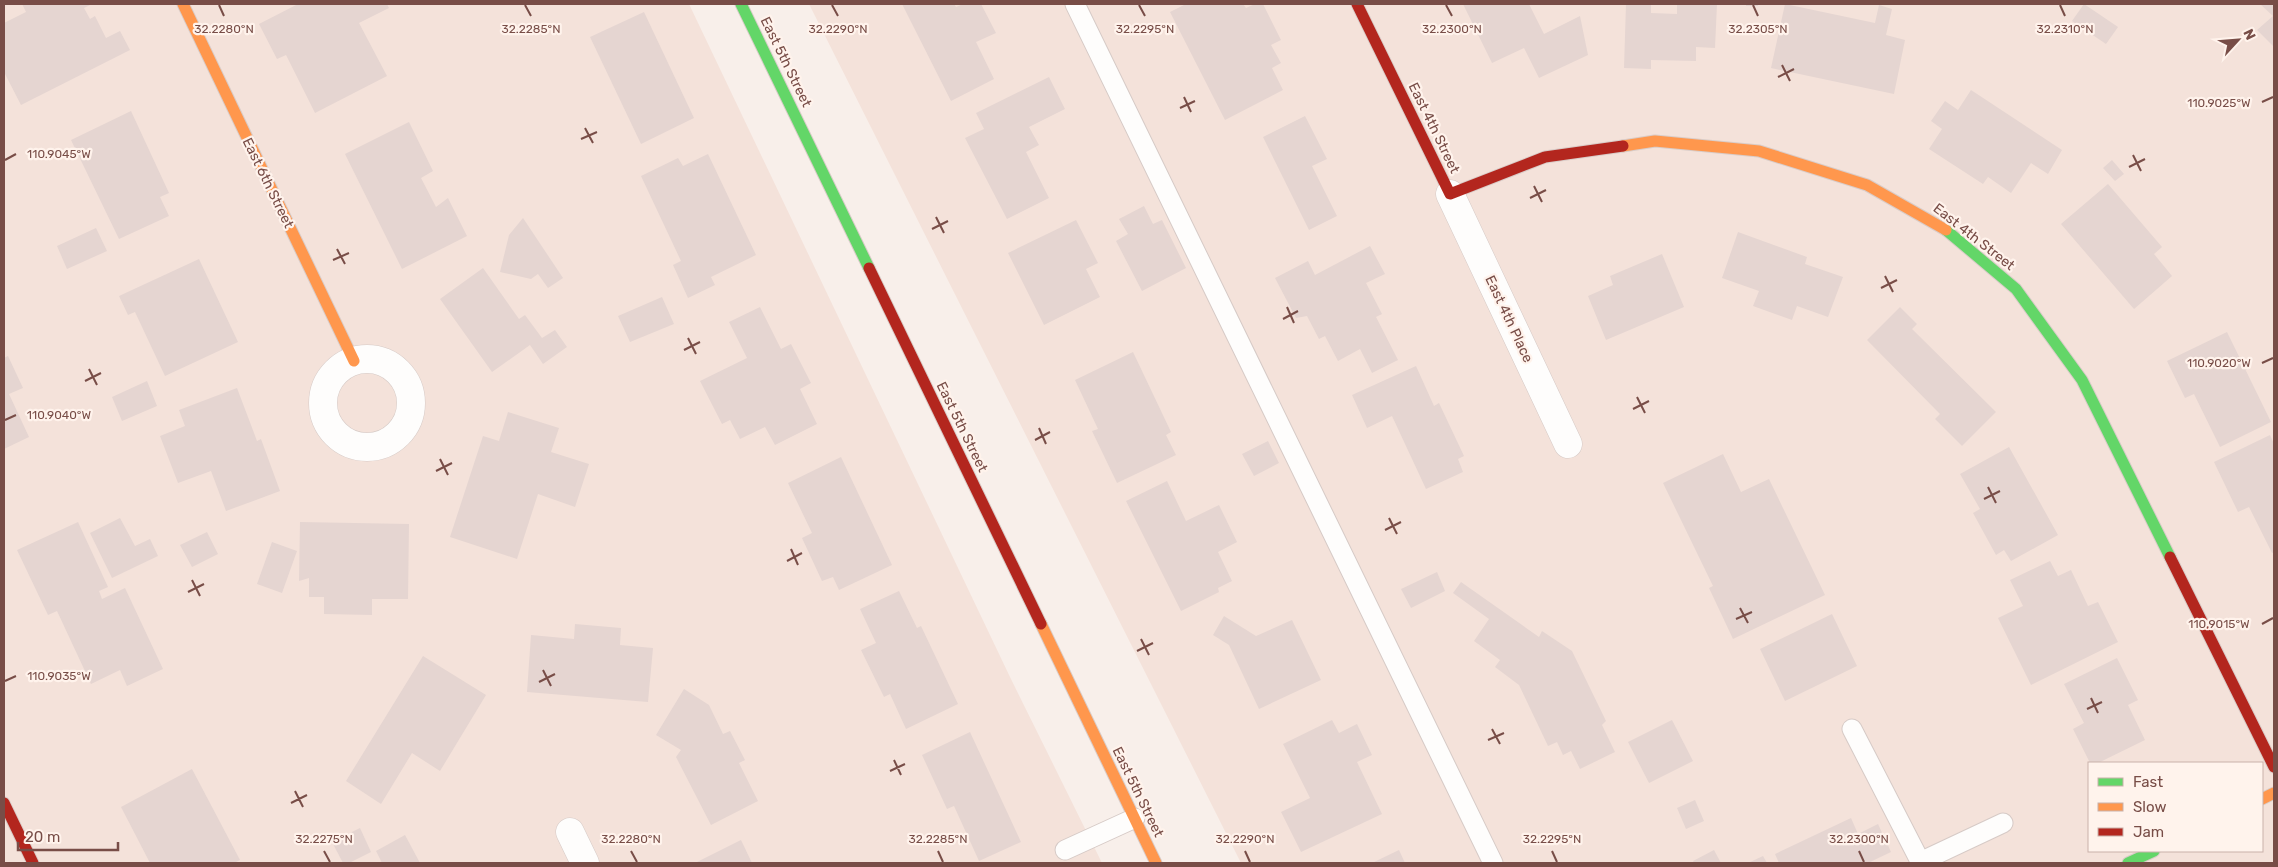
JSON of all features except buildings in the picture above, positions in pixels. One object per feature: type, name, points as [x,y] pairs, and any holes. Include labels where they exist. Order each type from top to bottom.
[{"type":"street","name":"East 6th Street","points":[[183,4],[354,361]]},
{"type":"street","name":"East 5th Street","points":[[741,4],[1156,863]]},
{"type":"street","name":"East 4th Street","points":[[1357,4],[1450,194],[1545,157],[1654,141],[1759,151],[1867,185],[1938,224],[2016,289],[2082,380],[2274,768]]},
{"type":"street","name":"East 4th Place","points":[[1450,194],[1568,444]]},
{"type":"street","points":[[4,803],[33,863]]},
{"type":"street","points":[[570,832],[585,863]]},
{"type":"street","points":[[2128,863],[2152,852]]},
{"type":"lane","points":[[1075,4],[1493,863]]},
{"type":"lane","points":[[1852,729],[1920,863],[2003,823]]},
{"type":"lane","points":[[1065,850],[1134,818]]},
{"type":"shaded area","points":[[4,4],[689,4],[1010,677],[1102,863],[4,863]]},
{"type":"shaded area","points":[[809,4],[2274,4],[2274,863],[1241,863]]},
{"type":"traffic: fast","points":[[741,4],[869,268]]},
{"type":"traffic: fast","points":[[1946,230],[2016,289],[2082,380],[2170,557]]},
{"type":"traffic: fast","points":[[2128,863],[2152,852]]},
{"type":"traffic: slow","points":[[183,4],[354,361]]},
{"type":"traffic: slow","points":[[1623,146],[1655,141],[1759,151],[1867,185],[1946,230]]},
{"type":"traffic: slow","points":[[1041,624],[1156,863]]},
{"type":"traffic: slow","points":[[2263,798],[2274,793]]},
{"type":"traffic: jam","points":[[1357,4],[1450,194],[1545,157],[1623,146]]},
{"type":"traffic: jam","points":[[869,268],[1041,624]]},
{"type":"traffic: jam","points":[[2170,557],[2274,767]]},
{"type":"traffic: jam","points":[[4,803],[33,863]]}]
